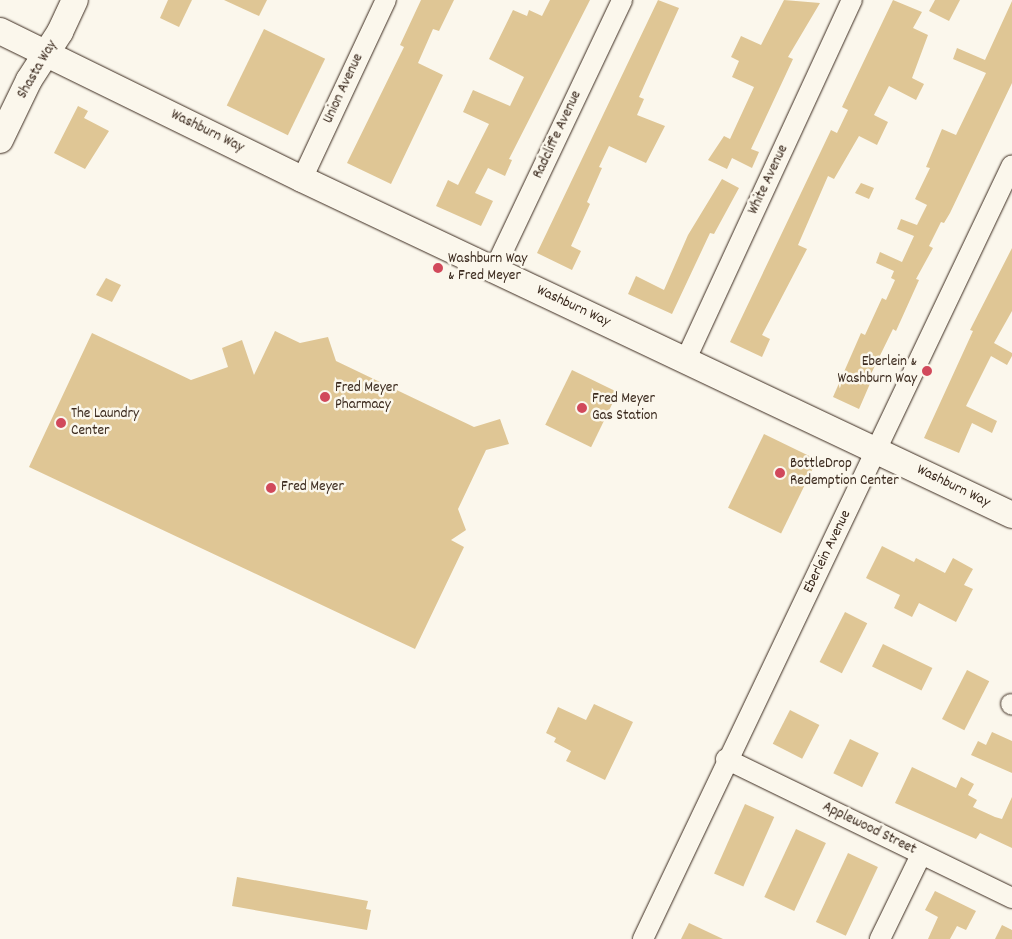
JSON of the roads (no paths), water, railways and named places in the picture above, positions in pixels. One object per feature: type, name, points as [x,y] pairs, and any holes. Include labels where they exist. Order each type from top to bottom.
[{"type":"main road","name":"Shasta Way","points":[[0,140],[45,54],[60,32],[75,0]]},
{"type":"main road","name":"Washburn Way","points":[[0,31],[494,270],[686,359],[1012,515]]},
{"type":"street","name":"Union Avenue","points":[[302,178],[386,0]]},
{"type":"street","name":"Radcliffe Avenue","points":[[494,270],[622,0]]},
{"type":"street","name":"White Avenue","points":[[686,359],[852,0]]},
{"type":"street","name":"Eberlein Avenue","points":[[643,939],[726,760],[878,451],[1012,164]]},
{"type":"street","name":"Applewood Street","points":[[726,760],[1012,898]]},
{"type":"street","points":[[880,939],[921,855]]},
{"type":"place","name":"Washburn Way & Fred Meyer","points":[[438,268]]},
{"type":"place","name":"Eberlein & Washburn Way","points":[[927,371]]},
{"type":"place","name":"Fred Meyer Pharmacy","points":[[325,397]]},
{"type":"place","name":"Fred Meyer Gas Station","points":[[582,408]]},
{"type":"place","name":"The Laundry Center","points":[[61,423]]},
{"type":"place","name":"BottleDrop Redemption Center","points":[[780,473]]},
{"type":"place","name":"Fred Meyer","points":[[271,488]]}]
